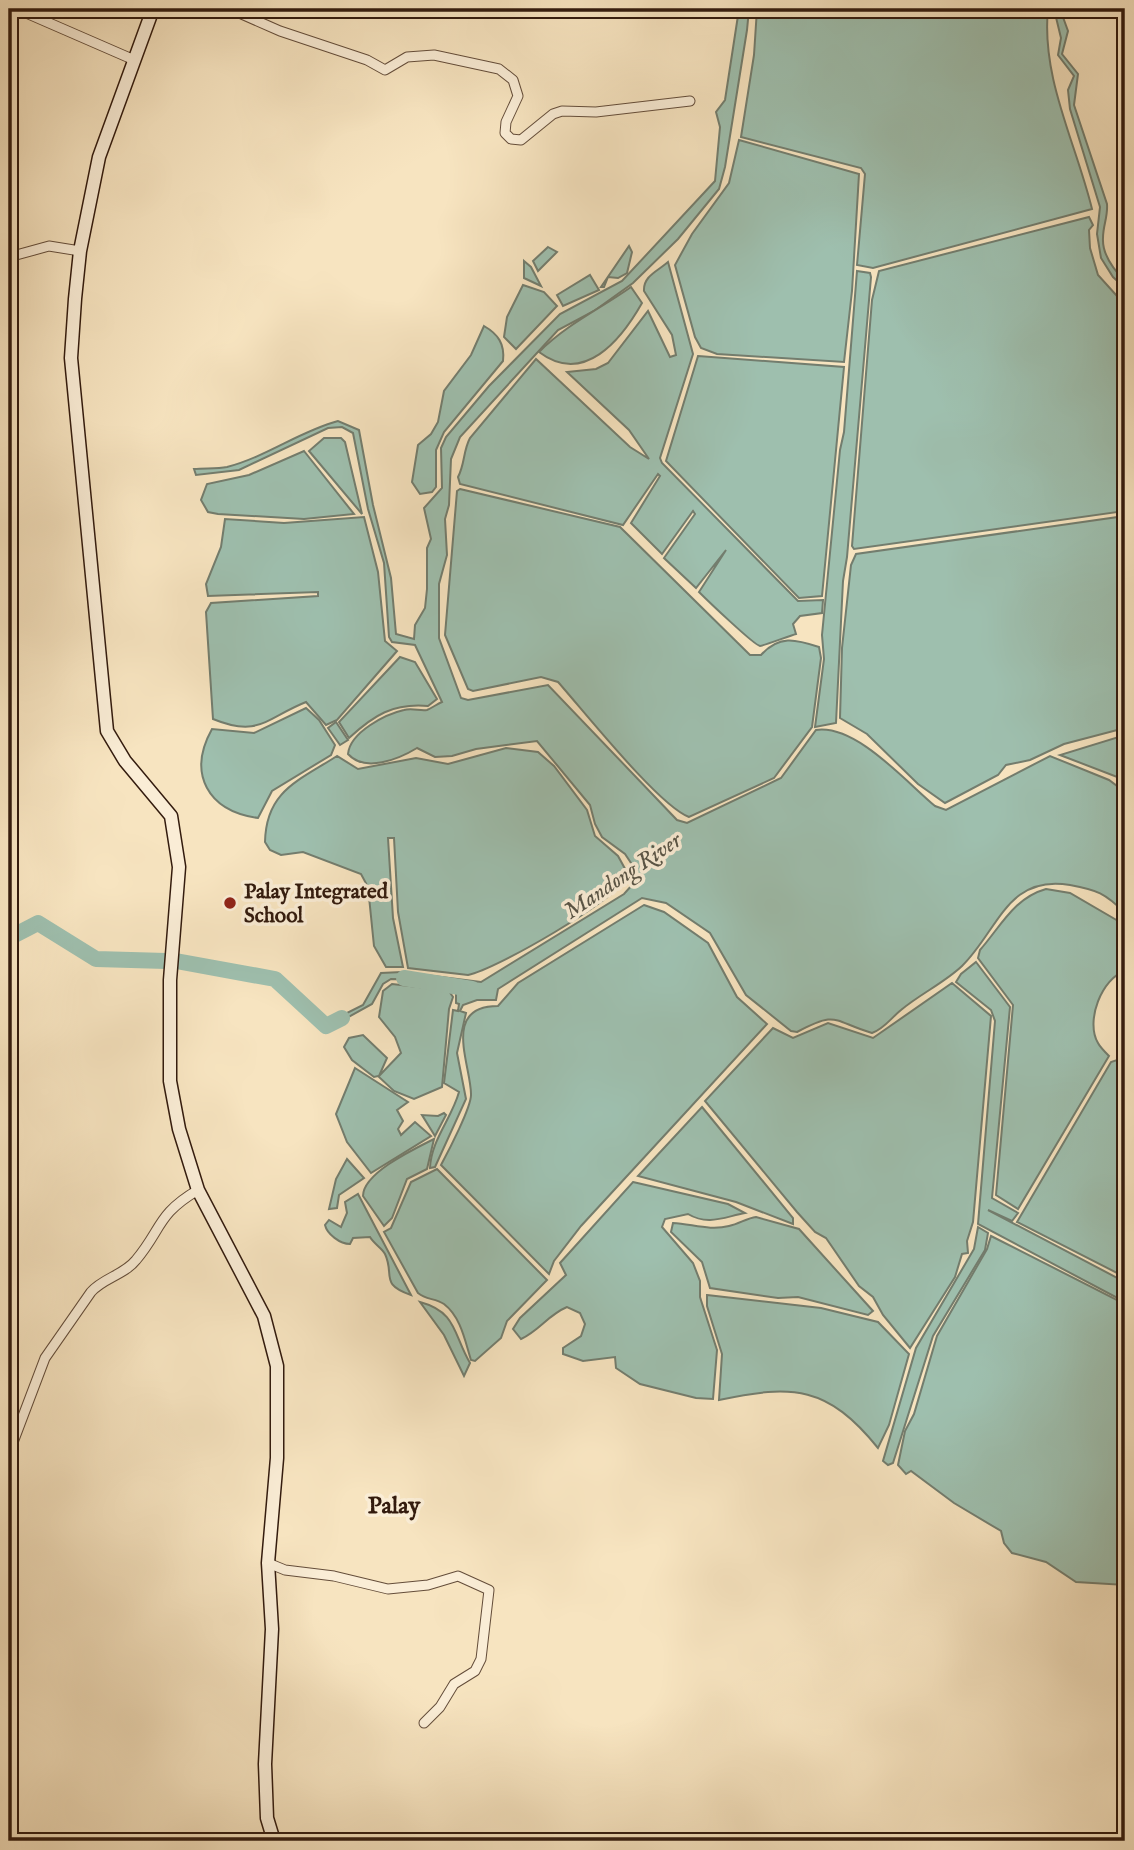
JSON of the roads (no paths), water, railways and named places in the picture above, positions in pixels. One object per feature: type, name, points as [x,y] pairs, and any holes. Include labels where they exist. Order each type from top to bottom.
[{"type":"main road","points":[[153,9],[132,59],[99,157],[80,251],[71,358],[107,731],[125,761],[172,816],[176,839],[178,867],[170,979],[170,1081],[179,1129],[198,1191],[264,1315],[277,1366],[277,1458],[268,1563],[272,1629],[265,1764],[267,1818],[274,1841]]},
{"type":"street","points":[[18,9],[132,59]]},
{"type":"street","points":[[229,9],[279,31],[367,60],[385,70],[419,54],[499,69],[513,80],[518,96],[506,122],[505,133],[511,139],[521,140],[553,114],[562,111],[596,112],[690,101]]},
{"type":"street","points":[[9,257],[49,246],[80,251]]},
{"type":"street","points":[[9,1453],[45,1358],[91,1292],[97,1284],[136,1261],[172,1206],[198,1191]]},
{"type":"street","points":[[268,1563],[285,1570],[334,1576],[388,1589],[428,1585],[458,1576],[489,1590],[481,1659],[475,1671],[454,1684],[440,1707],[424,1723]]},
{"type":"water","points":[[739,9],[749,9],[747,30],[719,189],[678,239],[633,283],[594,311],[558,330],[460,437],[451,459],[449,505],[445,519],[447,555],[439,584],[439,638],[461,698],[468,700],[548,685],[677,820],[687,823],[781,778],[816,730],[847,736],[864,745],[935,806],[946,810],[1050,756],[1109,780],[1125,792],[1125,913],[1100,893],[1087,889],[1049,884],[1032,888],[1006,908],[962,966],[908,1004],[880,1029],[872,1033],[828,1019],[797,1032],[791,1031],[746,995],[710,933],[666,903],[642,898],[498,989],[496,1000],[477,1000],[463,1005],[460,1011],[466,1013],[457,1053],[466,1099],[435,1167],[430,1168],[434,1148],[459,1092],[444,1083],[453,1010],[458,1011],[459,1004],[456,1003],[456,989],[445,980],[391,979],[383,984],[372,1004],[325,1030],[321,1026],[363,1005],[381,973],[402,972],[481,982],[624,894],[633,884],[635,869],[625,854],[602,837],[590,805],[537,741],[435,757],[417,748],[392,760],[373,763],[363,763],[348,754],[350,746],[362,731],[388,715],[410,709],[427,710],[442,702],[415,645],[392,642],[389,637],[384,563],[368,509],[353,433],[342,427],[328,428],[239,470],[196,475],[194,469],[223,468],[241,463],[338,421],[359,430],[373,505],[391,578],[396,634],[414,639],[415,625],[425,608],[427,548],[431,539],[424,508],[442,488],[441,448],[446,437],[489,386],[560,314],[622,281],[715,181],[720,127],[716,112],[725,100]]},
{"type":"water","points":[[757,9],[1048,9],[1047,35],[1055,85],[1092,209],[873,268],[857,265],[865,174],[861,168],[741,137],[754,55]]},
{"type":"water","points":[[1054,9],[1060,9],[1068,31],[1062,54],[1078,74],[1074,105],[1107,204],[1103,233],[1104,250],[1125,281],[1125,303],[1124,287],[1113,277],[1101,258],[1097,234],[1100,207],[1070,109],[1068,90],[1074,76],[1058,55],[1061,38]]},
{"type":"water","points":[[739,140],[859,174],[852,291],[844,362],[717,354],[701,348],[695,337],[675,265],[692,234],[729,183]]},
{"type":"water","points":[[1089,217],[1093,225],[1089,230],[1090,248],[1098,275],[1117,296],[1125,342],[1125,511],[854,549],[852,546],[872,300],[879,271]]},
{"type":"water","points":[[629,246],[632,252],[627,273],[618,278],[608,277],[604,287],[601,287]]},
{"type":"water","points":[[548,247],[557,252],[538,271],[533,261]]},
{"type":"water","points":[[524,261],[531,267],[541,286],[524,278]]},
{"type":"water","points":[[668,262],[693,354],[660,458],[662,463],[798,601],[823,600],[822,613],[800,616],[793,624],[796,634],[762,646],[730,622],[699,592],[726,550],[696,588],[664,558],[695,514],[693,511],[662,554],[631,523],[660,476],[658,474],[623,525],[460,484],[458,477],[470,438],[536,359],[630,447],[649,459],[629,430],[567,372],[596,369],[608,363],[648,311],[670,357],[676,355],[672,335],[644,291],[646,281]]},
{"type":"water","points":[[857,271],[870,273],[871,277],[843,581],[836,723],[815,727],[824,659],[822,635],[844,432]]},
{"type":"water","points":[[590,275],[599,290],[563,306],[557,295]]},
{"type":"water","points":[[523,285],[544,292],[557,306],[516,349],[504,337],[507,317]]},
{"type":"water","points":[[631,287],[642,303],[623,331],[600,354],[571,364],[555,361],[539,352],[572,325]]},
{"type":"water","points":[[484,326],[500,340],[503,361],[444,432],[436,450],[436,487],[432,492],[420,494],[412,482],[418,445],[431,434],[438,422],[444,391],[471,355]]},
{"type":"water","points":[[698,356],[844,367],[822,596],[799,598],[666,461]]},
{"type":"water","points":[[324,438],[341,438],[345,442],[362,514],[309,451]]},
{"type":"water","points":[[304,451],[354,514],[304,519],[218,514],[208,512],[201,500],[207,484],[249,475]]},
{"type":"water","points":[[460,489],[620,527],[750,655],[761,655],[774,644],[788,640],[819,647],[821,658],[812,727],[774,778],[689,817],[659,795],[641,777],[558,682],[541,677],[473,691],[468,689],[445,635],[457,491]]},
{"type":"water","points":[[1125,516],[1125,728],[1064,744],[1030,760],[1006,765],[998,775],[945,803],[918,784],[867,734],[840,718],[842,648],[851,565],[856,554]]},
{"type":"water","points":[[364,517],[378,572],[385,641],[397,651],[337,720],[326,725],[306,702],[262,724],[252,726],[241,727],[213,719],[206,612],[211,603],[318,596],[318,592],[208,596],[206,584],[221,547],[225,519],[284,523]]},
{"type":"water","points":[[400,657],[415,662],[437,699],[428,706],[404,706],[385,712],[349,738],[339,722]]},
{"type":"water","points":[[306,708],[319,720],[335,745],[331,755],[272,791],[258,818],[241,814],[215,799],[202,775],[205,745],[212,729],[254,733]]},
{"type":"water","points":[[336,722],[348,740],[340,745],[328,728]]},
{"type":"water","points":[[1125,735],[1125,780],[1060,755]]},
{"type":"water","points":[[506,748],[538,752],[554,766],[587,810],[595,836],[618,856],[629,876],[620,887],[580,916],[483,970],[468,975],[408,968],[398,912],[394,838],[388,838],[393,918],[403,967],[386,967],[374,946],[368,887],[361,874],[303,852],[281,855],[270,850],[265,842],[271,811],[278,799],[297,781],[337,756],[358,769],[416,758],[448,764]]},
{"type":"water","points":[[1046,889],[1070,893],[1125,925],[1125,971],[1109,982],[1095,1012],[1094,1034],[1109,1056],[1018,1209],[996,1195],[1013,1005],[978,958],[980,950],[1017,906],[1035,893]]},
{"type":"water","points":[[644,905],[664,912],[708,943],[737,997],[767,1024],[581,1226],[554,1261],[549,1274],[441,1165],[468,1108],[471,1094],[463,1039],[464,1026],[470,1016],[480,1009],[498,1006],[518,983]]},
{"type":"water","points":[[976,962],[1010,1007],[992,1198],[1018,1213],[1012,1221],[988,1210],[1125,1282],[1125,1302],[978,1224],[995,1021],[991,1010],[956,982],[961,974]]},
{"type":"water","points":[[952,983],[991,1016],[973,1222],[967,1241],[968,1253],[962,1254],[955,1277],[910,1348],[883,1315],[873,1297],[859,1286],[826,1238],[815,1232],[797,1212],[705,1101],[773,1028],[793,1038],[828,1023],[873,1038]]},
{"type":"water","points":[[392,984],[446,987],[453,997],[449,1009],[442,1087],[414,1099],[394,1091],[378,1076],[374,1077],[352,1060],[344,1047],[349,1038],[363,1035],[387,1058],[379,1076],[401,1053],[395,1037],[379,1017],[383,991]]},
{"type":"water","points":[[1117,1060],[1125,1063],[1125,1277],[1017,1222],[1111,1062]]},
{"type":"water","points":[[355,1068],[408,1102],[397,1110],[403,1121],[398,1129],[401,1135],[415,1122],[431,1136],[371,1173],[347,1142],[336,1114]]},
{"type":"water","points":[[702,1107],[793,1218],[793,1224],[736,1202],[638,1176]]},
{"type":"water","points":[[444,1113],[446,1115],[435,1136],[422,1115],[438,1116]]},
{"type":"water","points":[[434,1139],[427,1169],[407,1179],[392,1218],[384,1226],[363,1196],[365,1187],[380,1170]]},
{"type":"water","points":[[347,1159],[364,1178],[339,1195],[337,1208],[329,1209],[336,1179]]},
{"type":"water","points":[[437,1169],[547,1280],[507,1321],[501,1338],[475,1361],[471,1360],[455,1316],[444,1304],[418,1293],[384,1232],[391,1228],[411,1182]]},
{"type":"water","points":[[633,1182],[728,1204],[745,1213],[709,1220],[688,1214],[665,1219],[662,1227],[693,1263],[700,1281],[700,1297],[717,1350],[713,1399],[696,1398],[640,1384],[616,1368],[615,1357],[583,1361],[563,1354],[563,1348],[581,1336],[585,1324],[580,1313],[567,1307],[521,1339],[513,1329],[520,1318],[566,1275],[560,1263]]},
{"type":"water","points":[[358,1194],[411,1295],[391,1283],[385,1254],[370,1237],[353,1238],[350,1244],[346,1244],[328,1232],[325,1225],[329,1220],[341,1227],[347,1213],[345,1202]]},
{"type":"water","points":[[756,1217],[799,1229],[873,1311],[868,1315],[798,1297],[778,1298],[710,1288],[702,1262],[671,1232],[673,1223],[708,1228],[722,1227]]},
{"type":"water","points":[[978,1227],[988,1233],[985,1250],[933,1336],[893,1463],[888,1465],[883,1461],[916,1348],[974,1249]]},
{"type":"water","points":[[991,1236],[1125,1304],[1125,1585],[1076,1582],[1046,1562],[1012,1553],[1004,1543],[1001,1531],[954,1503],[911,1471],[906,1474],[898,1465],[905,1431],[914,1414],[937,1336],[987,1249]]},
{"type":"water","points":[[707,1295],[821,1308],[878,1322],[909,1354],[889,1425],[878,1448],[860,1427],[842,1412],[825,1401],[808,1395],[768,1392],[719,1400],[722,1354],[707,1306]]},
{"type":"water","points":[[420,1302],[432,1306],[448,1318],[470,1363],[464,1376],[444,1335]]},
{"type":"waterway","name":"Mandong River","points":[[9,938],[38,923],[96,959],[166,961]]},
{"type":"waterway","name":"Mandong River","points":[[176,961],[275,979],[326,1026],[342,1018]]},
{"type":"waterway","name":"Mandong River","points":[[404,978],[472,989]]},
{"type":"place","name":"Palay Integrated School","points":[[230,903]]},
{"type":"district","name":"Palay","points":[[394,1505]]}]
